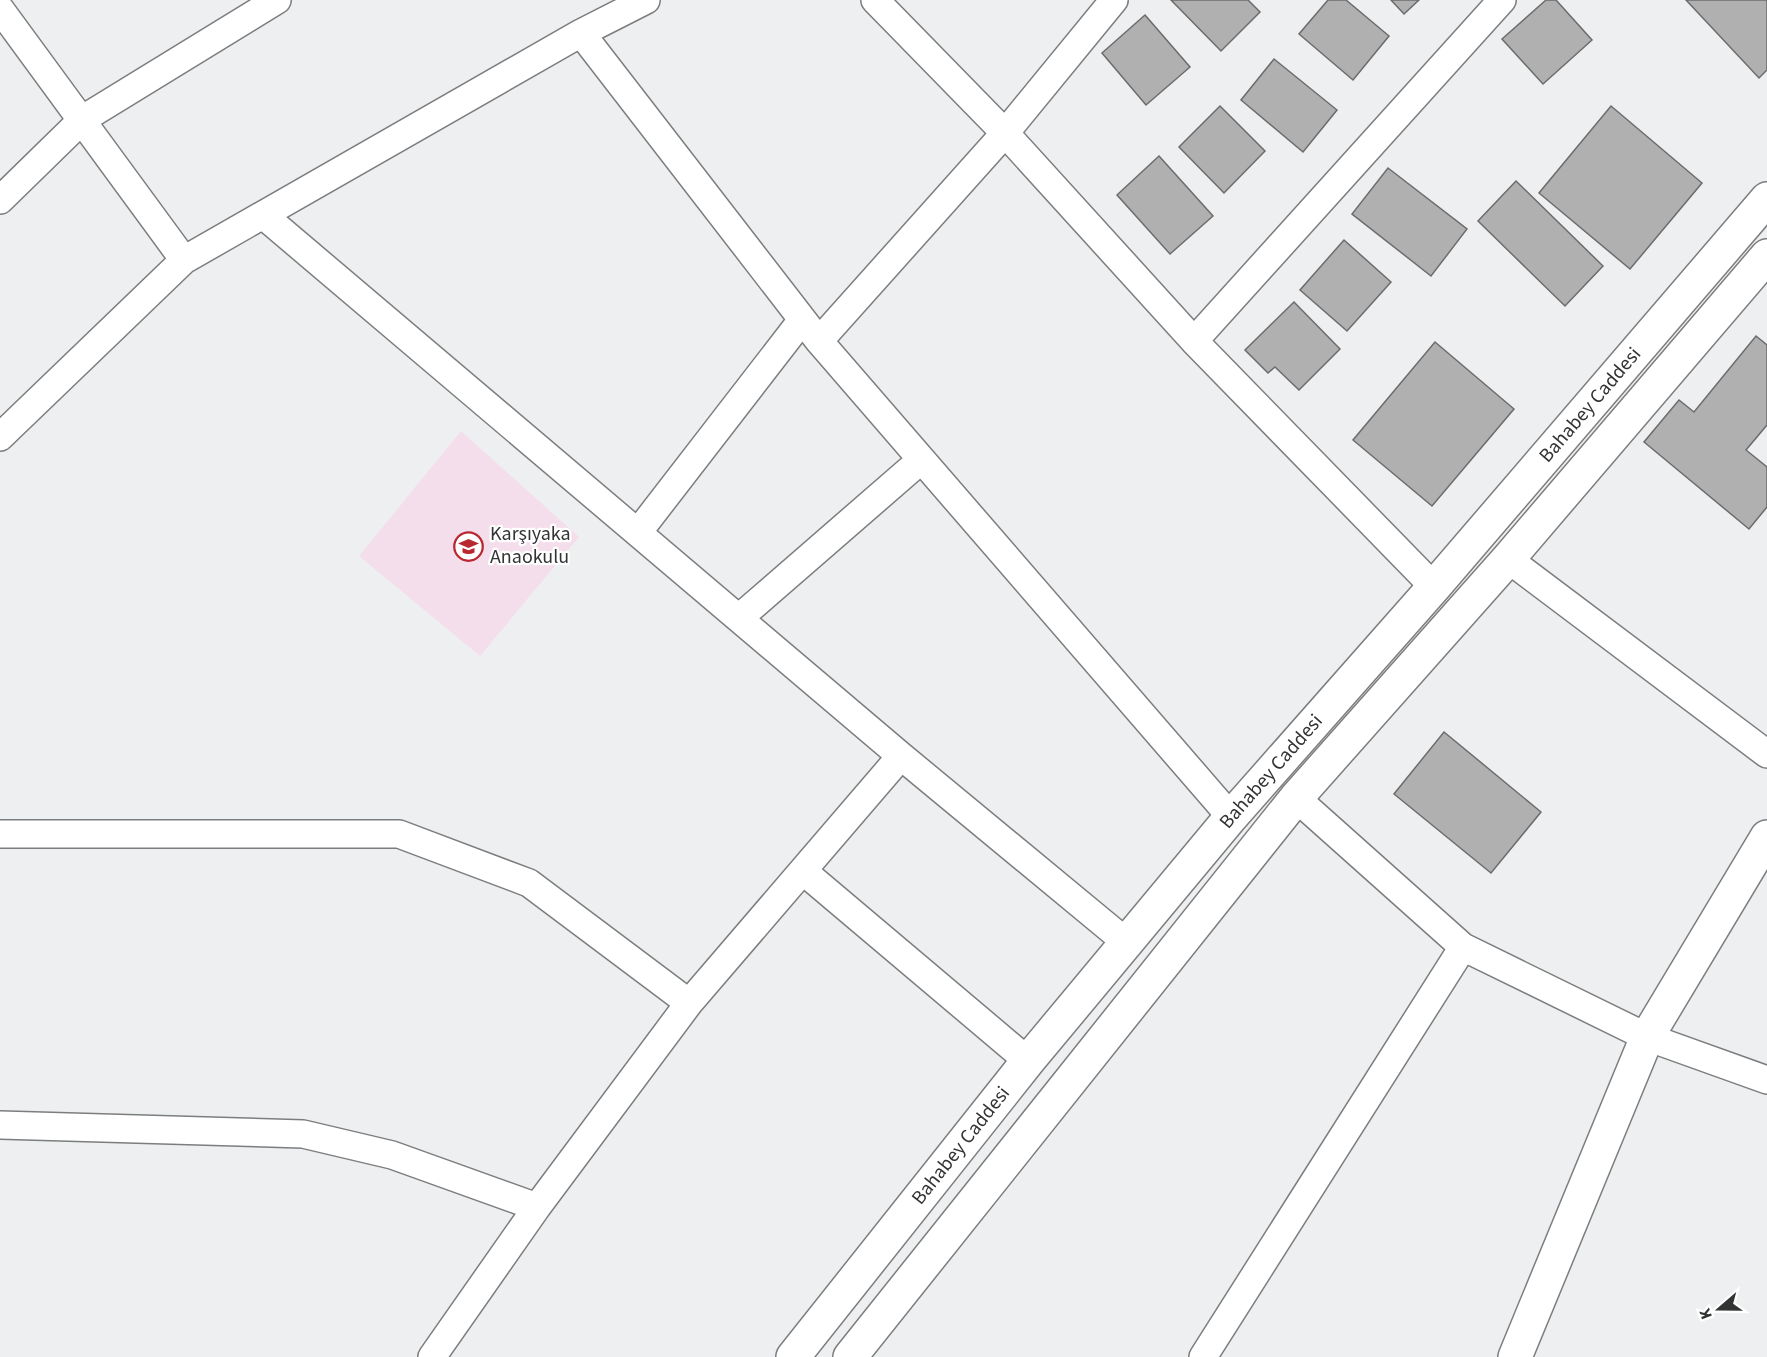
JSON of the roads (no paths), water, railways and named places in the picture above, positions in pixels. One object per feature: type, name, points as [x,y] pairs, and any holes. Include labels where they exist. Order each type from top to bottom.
[{"type":"street","points":[[0,200],[83,119],[277,0]]},
{"type":"street","points":[[0,437],[184,260],[581,33],[646,0]]},
{"type":"street","points":[[875,0],[1005,133],[1194,341],[1434,587]]},
{"type":"street","points":[[819,341],[1005,133],[1114,0]]},
{"type":"street","points":[[1194,341],[1502,0]]},
{"type":"street","points":[[0,9],[83,119],[184,260]]},
{"type":"street","points":[[581,33],[819,341],[1231,817]]},
{"type":"street","name":"Bahabey Caddesi","points":[[793,1357],[1028,1061],[1231,817],[1434,587],[1767,199]]},
{"type":"street","points":[[263,215],[639,531],[901,756],[1126,942]]},
{"type":"street","name":"Bahabey Caddesi","points":[[853,1356],[1296,798],[1508,559],[1767,256]]},
{"type":"street","points":[[639,531],[802,320]]},
{"type":"street","points":[[739,618],[921,460]]},
{"type":"street","points":[[1508,559],[1767,754]]},
{"type":"street","points":[[432,1357],[537,1207],[689,1003],[901,756]]},
{"type":"street","points":[[1296,798],[1463,947],[1647,1037],[1767,1080]]},
{"type":"street","points":[[0,834],[399,834],[529,883],[689,1003]]},
{"type":"street","points":[[1515,1357],[1647,1037],[1767,837]]},
{"type":"street","points":[[803,871],[1028,1061]]},
{"type":"street","points":[[1203,1357],[1463,947]]},
{"type":"street","points":[[0,1125],[303,1134],[392,1155],[537,1207]]},
{"type":"place","name":"Karşıyaka Anaokulu","points":[[469,546]]}]
